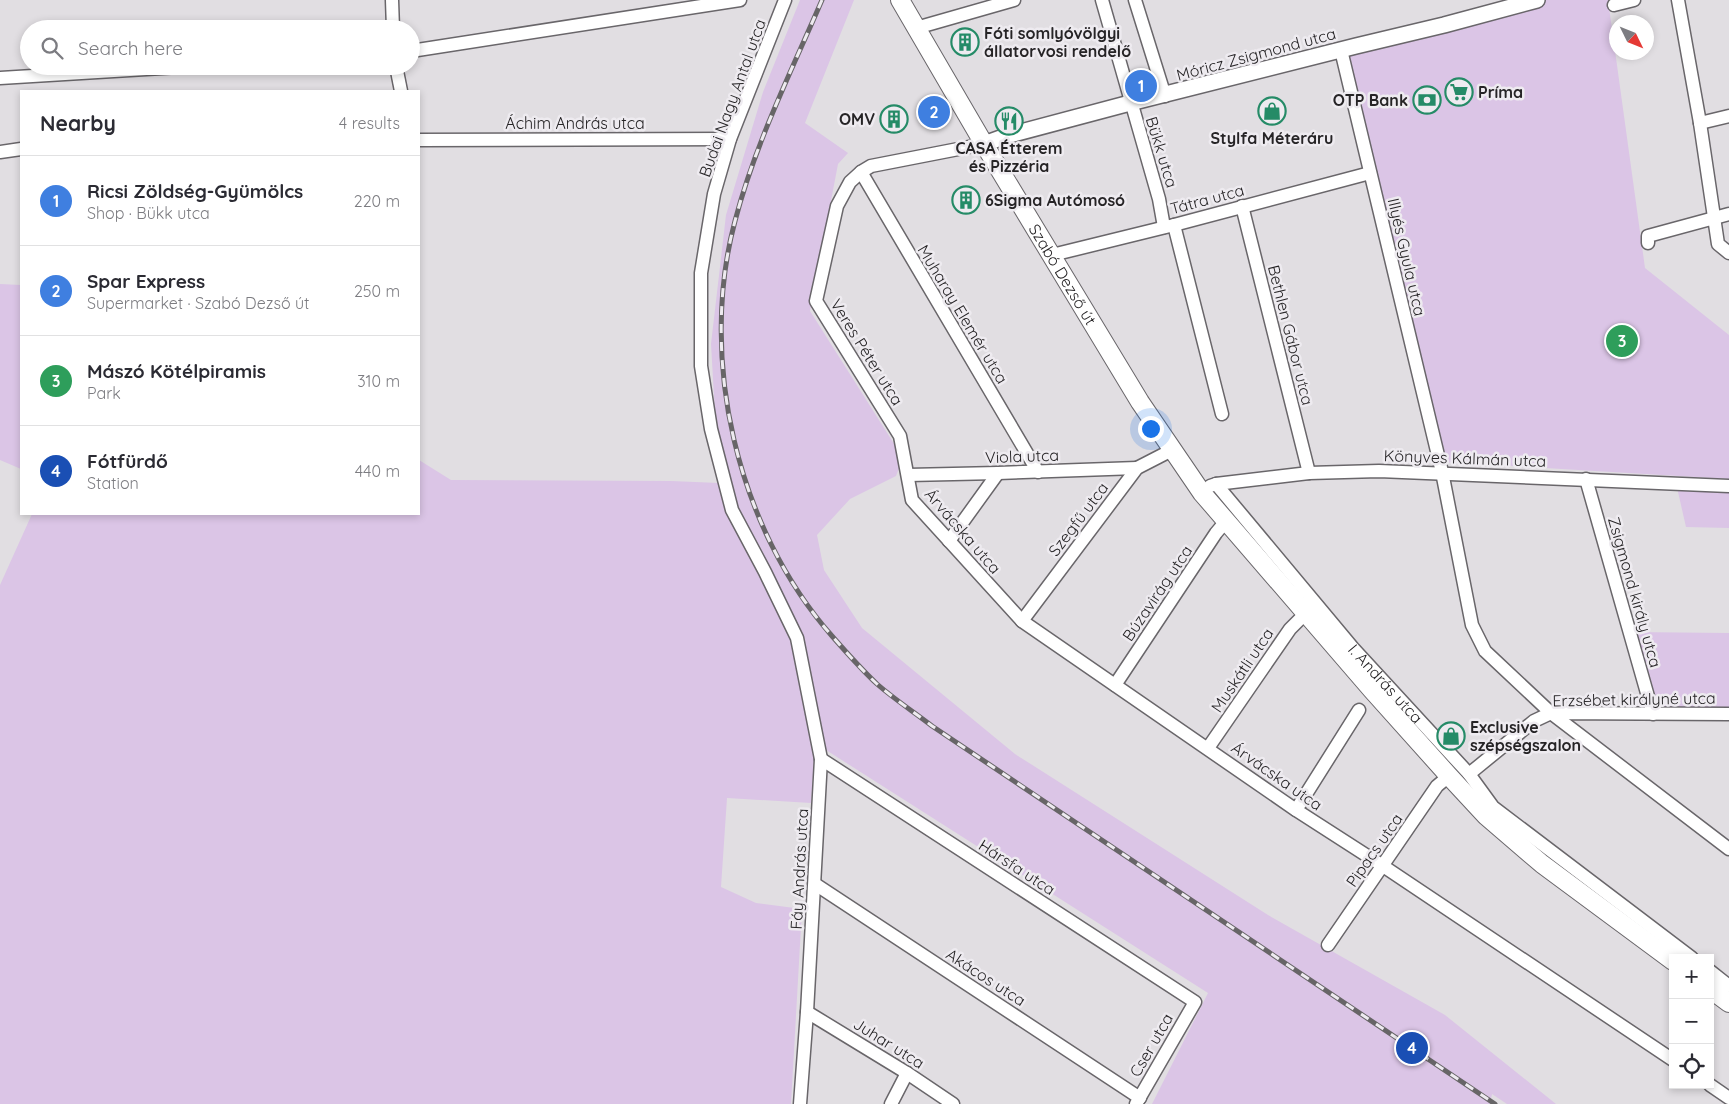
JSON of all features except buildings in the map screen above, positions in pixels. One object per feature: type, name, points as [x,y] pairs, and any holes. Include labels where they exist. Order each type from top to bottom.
[{"type":"main road","name":"Szabó Dezső út","points":[[900,0],[984,144],[1140,402],[1172,450],[1209,488]]},
{"type":"main road","name":"I. András utca","points":[[1209,488],[1227,520],[1306,613],[1486,816],[1529,854],[1669,958]]},
{"type":"main road","points":[[1714,992],[1729,1004]]},
{"type":"street","points":[[392,0],[393,20]]},
{"type":"street","points":[[420,50],[740,0]]},
{"type":"street","name":"Budai Nagy Antal utca","points":[[785,0],[730,139],[714,194],[701,273],[701,366],[711,429],[732,510],[797,638]]},
{"type":"street","points":[[916,28],[1014,0]]},
{"type":"street","name":"Bükk utca","points":[[1102,0],[1130,103],[1169,226],[1222,414]]},
{"type":"street","name":"Bükk utca","points":[[1135,0],[1165,96]]},
{"type":"street","name":"Móricz Zsigmond utca","points":[[984,144],[1006,136],[1130,103],[1165,96],[1537,0]]},
{"type":"street","points":[[1614,5],[1634,0]]},
{"type":"street","points":[[1678,0],[1700,123],[1718,244],[1729,253]]},
{"type":"street","name":"Illyés Gyula utca","points":[[1341,50],[1442,472],[1472,625],[1485,651],[1551,713],[1729,849]]},
{"type":"street","points":[[0,78],[49,75]]},
{"type":"street","points":[[398,75],[402,90]]},
{"type":"street","points":[[1700,123],[1729,116]]},
{"type":"street","name":"Áchim András utca","points":[[420,140],[730,139]]},
{"type":"street","name":"Veres Péter utca","points":[[908,475],[900,436],[816,301],[837,206],[850,182],[871,166],[984,144]]},
{"type":"street","points":[[0,152],[20,149]]},
{"type":"street","name":"Muharay Elemér utca","points":[[861,172],[1038,472]]},
{"type":"street","name":"Tátra utca","points":[[1052,255],[1370,173]]},
{"type":"street","name":"Bethlen Gábor utca","points":[[1242,206],[1309,473]]},
{"type":"street","points":[[1648,243],[1648,236],[1729,214]]},
{"type":"street","name":"Szegfű utca","points":[[1022,621],[1137,468],[1172,450]]},
{"type":"street","name":"Viola utca","points":[[908,475],[998,474],[1137,468]]},
{"type":"street","name":"Könyves Kálmán utca","points":[[1209,488],[1309,473],[1379,470],[1729,486]]},
{"type":"street","points":[[949,541],[998,474]]},
{"type":"street","name":"Árvácska utca","points":[[908,475],[909,492],[912,500],[1022,621],[1296,810],[1669,1057]]},
{"type":"street","name":"Zsigmond király utca","points":[[1586,479],[1653,714]]},
{"type":"street","name":"I. András utca","points":[[1209,488],[1469,774],[1493,807],[1687,954]]},
{"type":"street","name":"Búzavirág utca","points":[[1115,685],[1216,533],[1227,520]]},
{"type":"street","name":"Muskátli utca","points":[[1208,748],[1290,629],[1306,613]]},
{"type":"street","name":"Fáy András utca","points":[[797,638],[821,759],[815,884],[800,1104]]},
{"type":"street","points":[[1296,810],[1359,710]]},
{"type":"street","name":"Erzsébet királyné utca","points":[[1469,774],[1534,721],[1551,713],[1729,714]]},
{"type":"street","name":"Hársfa utca","points":[[821,759],[1195,1002]]},
{"type":"street","name":"Pipacs utca","points":[[1328,945],[1437,786],[1449,776]]},
{"type":"street","name":"Akácos utca","points":[[815,884],[1138,1101]]},
{"type":"street","points":[[1714,974],[1729,986]]},
{"type":"street","name":"Cser utca","points":[[1138,1101],[1195,1002]]},
{"type":"street","name":"Juhar utca","points":[[807,1012],[907,1073],[953,1104]]},
{"type":"street","points":[[891,1104],[907,1073]]},
{"type":"street","points":[[1714,1088],[1729,1098]]},
{"type":"shaded area","points":[[800,0],[854,0],[805,123],[848,153],[838,164],[810,311],[903,458],[896,476],[850,499],[817,535],[824,570],[862,628],[1015,754],[1268,915],[1445,1015],[1556,1104],[1507,1104],[1492,1094],[1490,1104],[1152,1104],[1208,993],[826,750],[814,760],[811,803],[727,798],[721,887],[756,903],[802,909],[791,1104],[0,1104],[0,585],[32,515],[420,515],[420,461],[451,480],[719,483],[711,344],[726,215],[763,92]]},
{"type":"shaded area","points":[[1540,0],[1608,0],[1610,15],[1609,60],[1616,60],[1645,268],[1729,335],[1729,479],[1445,462],[1348,55]]},
{"type":"shaded area","points":[[0,284],[20,285],[20,469],[0,460]]},
{"type":"shaded area","points":[[1676,483],[1729,486],[1729,528],[1686,527]]},
{"type":"shaded area","points":[[1630,632],[1729,633],[1729,714],[1653,714]]},
{"type":"railway","points":[[822,0],[774,109],[743,192],[735,221],[725,274],[721,329],[724,384],[734,440],[750,494],[772,545],[799,593],[832,636],[865,672],[884,690],[932,726],[1495,1104]]},
{"type":"place","name":"Fóti somlyóvölgyi állatorvosi rendelő","points":[[965,42]]},
{"type":"place","name":"Ricsi Zöldség-Gyümölcs","points":[[1141,86]]},
{"type":"place","name":"Príma","points":[[1459,92]]},
{"type":"place","name":"OTP Bank","points":[[1427,100]]},
{"type":"place","name":"Stylfa Méteráru","points":[[1272,111]]},
{"type":"place","name":"Spar Express","points":[[934,112]]},
{"type":"place","name":"OMV","points":[[894,119]]},
{"type":"place","name":"CASA Étterem és Pizzéria","points":[[1009,121]]},
{"type":"place","name":"6Sigma Autómosó","points":[[966,200]]},
{"type":"place","name":"Mászó Kötélpiramis","points":[[1622,341]]},
{"type":"place","name":"Exclusive szépségszalon","points":[[1451,736]]},
{"type":"place","name":"Fótfürdő","points":[[1412,1048]]}]
